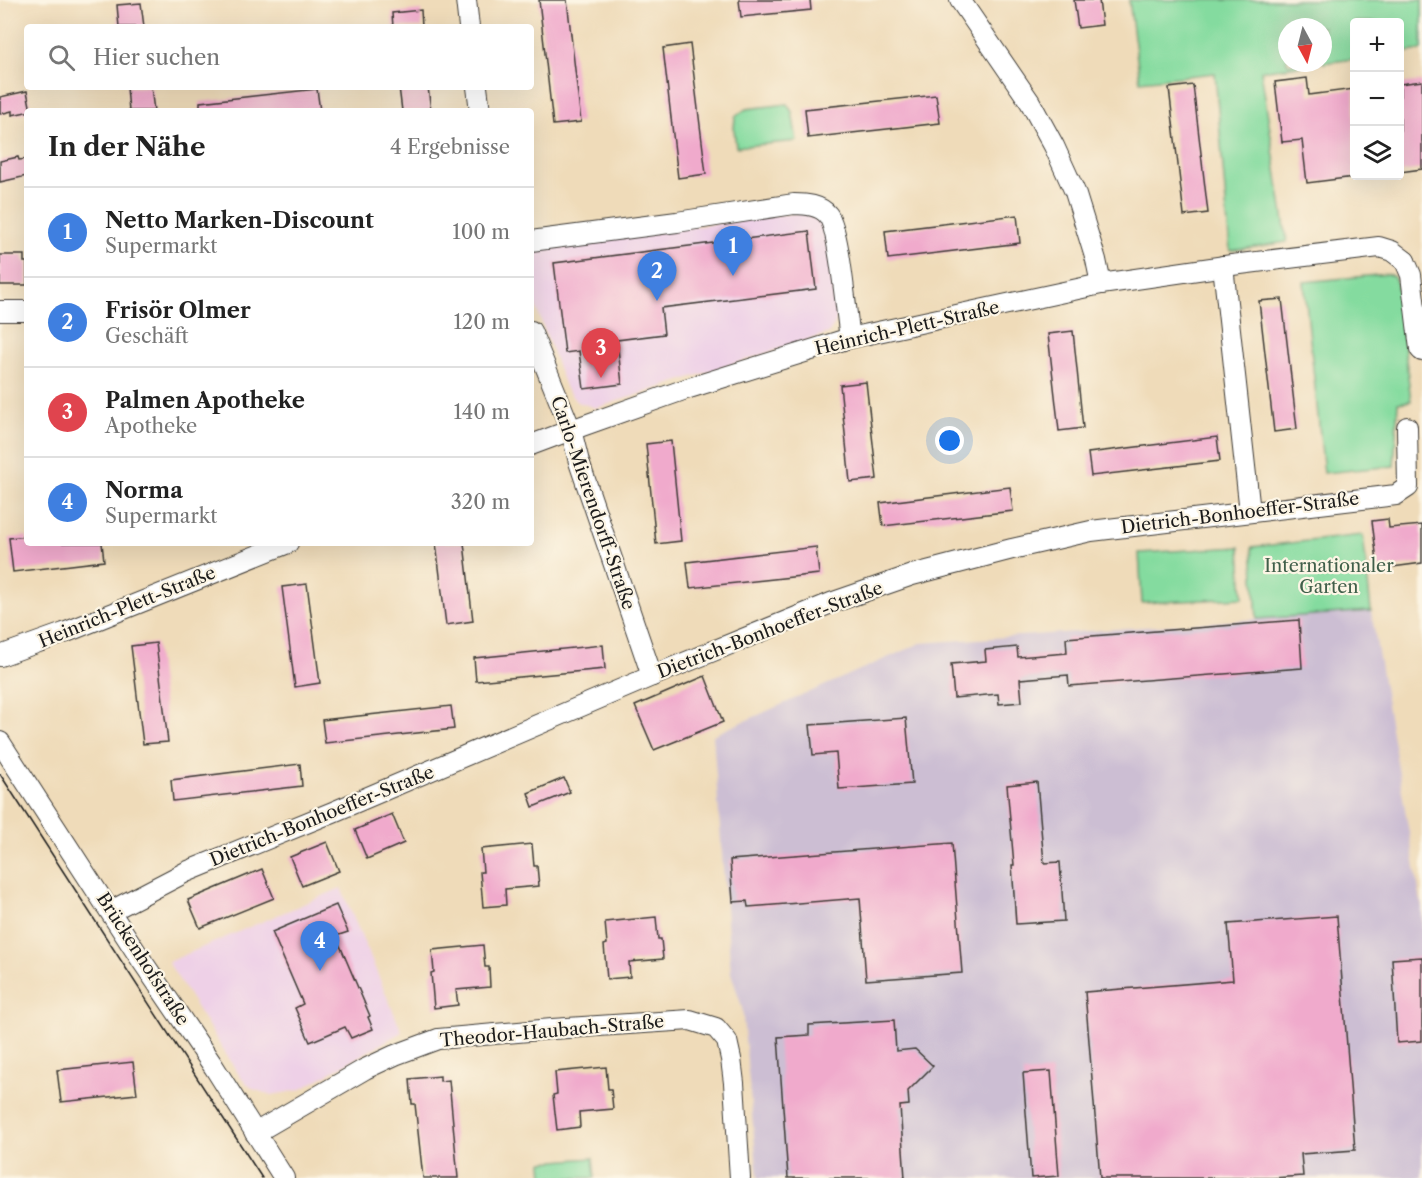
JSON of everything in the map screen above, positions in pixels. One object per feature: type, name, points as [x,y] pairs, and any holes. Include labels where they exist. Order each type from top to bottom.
[{"type":"street","points":[[466,0],[469,24]]},
{"type":"street","points":[[960,0],[1030,102],[1054,146],[1075,192],[1101,284]]},
{"type":"street","points":[[477,90],[480,108]]},
{"type":"street","points":[[534,241],[794,204],[810,205],[828,215],[834,227],[849,338]]},
{"type":"street","name":"Heinrich-Plett-Straße","points":[[534,445],[686,389],[849,338],[1101,284],[1379,247],[1414,257]]},
{"type":"street","points":[[1414,257],[1411,275],[1422,351]]},
{"type":"street","points":[[1223,266],[1250,512]]},
{"type":"street","points":[[0,311],[24,311]]},
{"type":"street","name":"Carlo-Mierendorff-Straße","points":[[534,338],[571,430],[579,462],[652,676]]},
{"type":"street","name":"Dietrich-Bonhoeffer-Straße","points":[[111,911],[186,872],[333,813],[652,676],[831,603],[912,575],[1091,531],[1396,495],[1408,487],[1407,427]]},
{"type":"street","name":"Heinrich-Plett-Straße","points":[[0,656],[64,633],[281,546]]},
{"type":"street","name":"Brückenhofstraße","points":[[0,742],[214,1067],[284,1178]]},
{"type":"street","name":"Theodor-Haubach-Straße","points":[[255,1133],[366,1069],[438,1039],[690,1020],[716,1028],[727,1041],[734,1083],[740,1178]]},
{"type":"shaded area","points":[[803,212],[812,213],[827,228],[838,312],[835,324],[829,333],[596,408],[577,402],[566,389],[534,301],[534,249]]},
{"type":"shaded area","points":[[1371,611],[1422,908],[1422,1178],[758,1178],[742,1007],[731,973],[713,735],[921,643]]},
{"type":"shaded area","points":[[341,888],[402,1032],[300,1090],[271,1095],[253,1089],[241,1078],[168,962]]},
{"type":"green space","points":[[1129,0],[1422,0],[1422,50],[1404,52],[1404,18],[1350,18],[1350,60],[1332,62],[1332,18],[1278,18],[1278,69],[1261,71],[1287,242],[1230,251],[1215,73],[1140,81]]},
{"type":"green space","points":[[787,104],[792,112],[797,141],[736,147],[735,117],[746,109]]},
{"type":"green space","points":[[1388,274],[1394,277],[1397,284],[1411,401],[1398,403],[1394,466],[1324,473],[1304,282]]},
{"type":"green space","name":"Internationaler Garten","points":[[1363,535],[1371,611],[1257,619],[1252,547]]},
{"type":"green space","points":[[1240,547],[1243,598],[1142,603],[1139,553]]},
{"type":"green space","points":[[593,1158],[595,1178],[543,1178],[542,1162]]},
{"type":"building","points":[[539,0],[567,0],[581,122],[553,125]]},
{"type":"building","points":[[739,0],[810,0],[811,10],[741,17]]},
{"type":"building","points":[[1074,0],[1099,0],[1102,25],[1078,28]]},
{"type":"building","points":[[141,3],[144,24],[119,24],[117,5]]},
{"type":"building","points":[[421,10],[422,24],[393,24],[392,13]]},
{"type":"building","points":[[690,44],[706,174],[678,178],[663,48]]},
{"type":"building","points":[[1307,78],[1309,95],[1350,90],[1350,178],[1307,183],[1302,140],[1282,142],[1275,82]]},
{"type":"building","points":[[1422,81],[1422,169],[1404,171],[1404,126],[1404,83]]},
{"type":"building","points":[[1193,85],[1208,213],[1184,216],[1169,88]]},
{"type":"building","points":[[127,90],[151,90],[154,108],[129,108]]},
{"type":"building","points":[[317,90],[320,108],[200,108],[200,102]]},
{"type":"building","points":[[399,90],[428,90],[431,108],[402,108]]},
{"type":"building","points":[[27,91],[30,108],[24,108],[24,112],[12,115],[12,111],[0,114],[0,97]]},
{"type":"building","points":[[936,95],[940,123],[808,138],[805,109]]},
{"type":"building","points":[[18,157],[19,160],[24,159],[24,177],[0,182],[0,161]]},
{"type":"building","points":[[1017,215],[1020,243],[888,259],[885,231]]},
{"type":"building","points":[[809,231],[816,289],[661,308],[664,334],[617,340],[622,384],[584,389],[579,351],[565,353],[554,263]]},
{"type":"building","points":[[0,255],[24,255],[24,285],[0,285]]},
{"type":"building","points":[[1282,299],[1297,429],[1274,432],[1259,301]]},
{"type":"building","points":[[1073,331],[1083,428],[1059,431],[1048,334]]},
{"type":"building","points":[[866,382],[877,479],[850,482],[840,385]]},
{"type":"building","points":[[1217,437],[1220,461],[1091,476],[1088,453]]},
{"type":"building","points":[[671,441],[681,541],[656,544],[646,444]]},
{"type":"building","points":[[1010,487],[1013,511],[883,526],[880,503]]},
{"type":"building","points":[[1388,519],[1389,528],[1422,525],[1422,563],[1378,569],[1372,521]]},
{"type":"building","points":[[24,536],[24,546],[102,546],[104,561],[13,572],[9,538]]},
{"type":"building","points":[[436,546],[464,546],[473,621],[446,625]]},
{"type":"building","points":[[816,547],[819,574],[690,588],[687,562]]},
{"type":"building","points":[[307,584],[320,683],[295,687],[282,587]]},
{"type":"building","points":[[1299,620],[1302,668],[1069,686],[1068,675],[1020,679],[1022,702],[999,704],[998,694],[954,698],[951,664],[986,661],[985,650],[1017,647],[1018,657],[1067,653],[1066,638]]},
{"type":"building","points":[[156,643],[168,742],[143,744],[131,646]]},
{"type":"building","points":[[603,645],[605,669],[476,681],[474,658]]},
{"type":"building","points":[[705,676],[723,722],[654,750],[635,706]]},
{"type":"building","points":[[451,706],[454,729],[325,743],[322,720]]},
{"type":"building","points":[[906,718],[912,784],[839,789],[836,753],[813,755],[810,725]]},
{"type":"building","points":[[300,764],[302,786],[173,801],[171,780]]},
{"type":"building","points":[[564,778],[570,792],[533,807],[528,793]]},
{"type":"building","points":[[1037,782],[1044,863],[1060,862],[1064,921],[1016,924],[1012,865],[1014,865],[1007,785]]},
{"type":"building","points":[[392,814],[404,843],[367,859],[355,830]]},
{"type":"building","points":[[327,842],[339,871],[302,886],[290,857]]},
{"type":"building","points":[[952,843],[962,973],[866,980],[860,898],[748,907],[747,901],[733,902],[730,860]]},
{"type":"building","points":[[532,844],[539,886],[505,889],[506,905],[483,907],[481,849]]},
{"type":"building","points":[[262,869],[274,898],[200,928],[188,900]]},
{"type":"building","points":[[336,905],[348,932],[336,936],[370,1016],[368,1017],[373,1029],[351,1038],[345,1027],[310,1042],[295,1008],[303,1004],[272,932]]},
{"type":"building","points":[[1337,916],[1355,1150],[1301,1154],[1303,1176],[1100,1178],[1085,992],[1233,980],[1228,924]]},
{"type":"building","points":[[656,917],[663,959],[629,962],[630,977],[607,979],[604,945],[607,944],[605,922]]},
{"type":"building","points":[[483,945],[485,967],[489,967],[490,987],[456,990],[458,1005],[434,1008],[432,950]]},
{"type":"building","points":[[1422,957],[1422,1041],[1397,1043],[1392,959]]},
{"type":"building","points":[[894,1020],[896,1051],[915,1049],[933,1066],[908,1091],[909,1105],[900,1106],[905,1178],[788,1178],[778,1037],[809,1035],[809,1025]]},
{"type":"building","points":[[133,1062],[137,1094],[61,1102],[57,1070]]},
{"type":"building","points":[[606,1067],[613,1109],[579,1112],[580,1127],[557,1130],[553,1095],[557,1094],[555,1072]]},
{"type":"building","points":[[1051,1071],[1059,1176],[1031,1178],[1023,1073]]},
{"type":"building","points":[[440,1076],[440,1081],[449,1080],[458,1178],[423,1178],[410,1079]]},
{"type":"tram line","points":[[0,774],[262,1178]]},
{"type":"place","name":"Netto Marken-Discount","points":[[733,276]]},
{"type":"place","name":"Frisör Olmer","points":[[657,301]]},
{"type":"place","name":"Palmen Apotheke","points":[[601,378]]},
{"type":"place","name":"Norma","points":[[320,971]]}]
